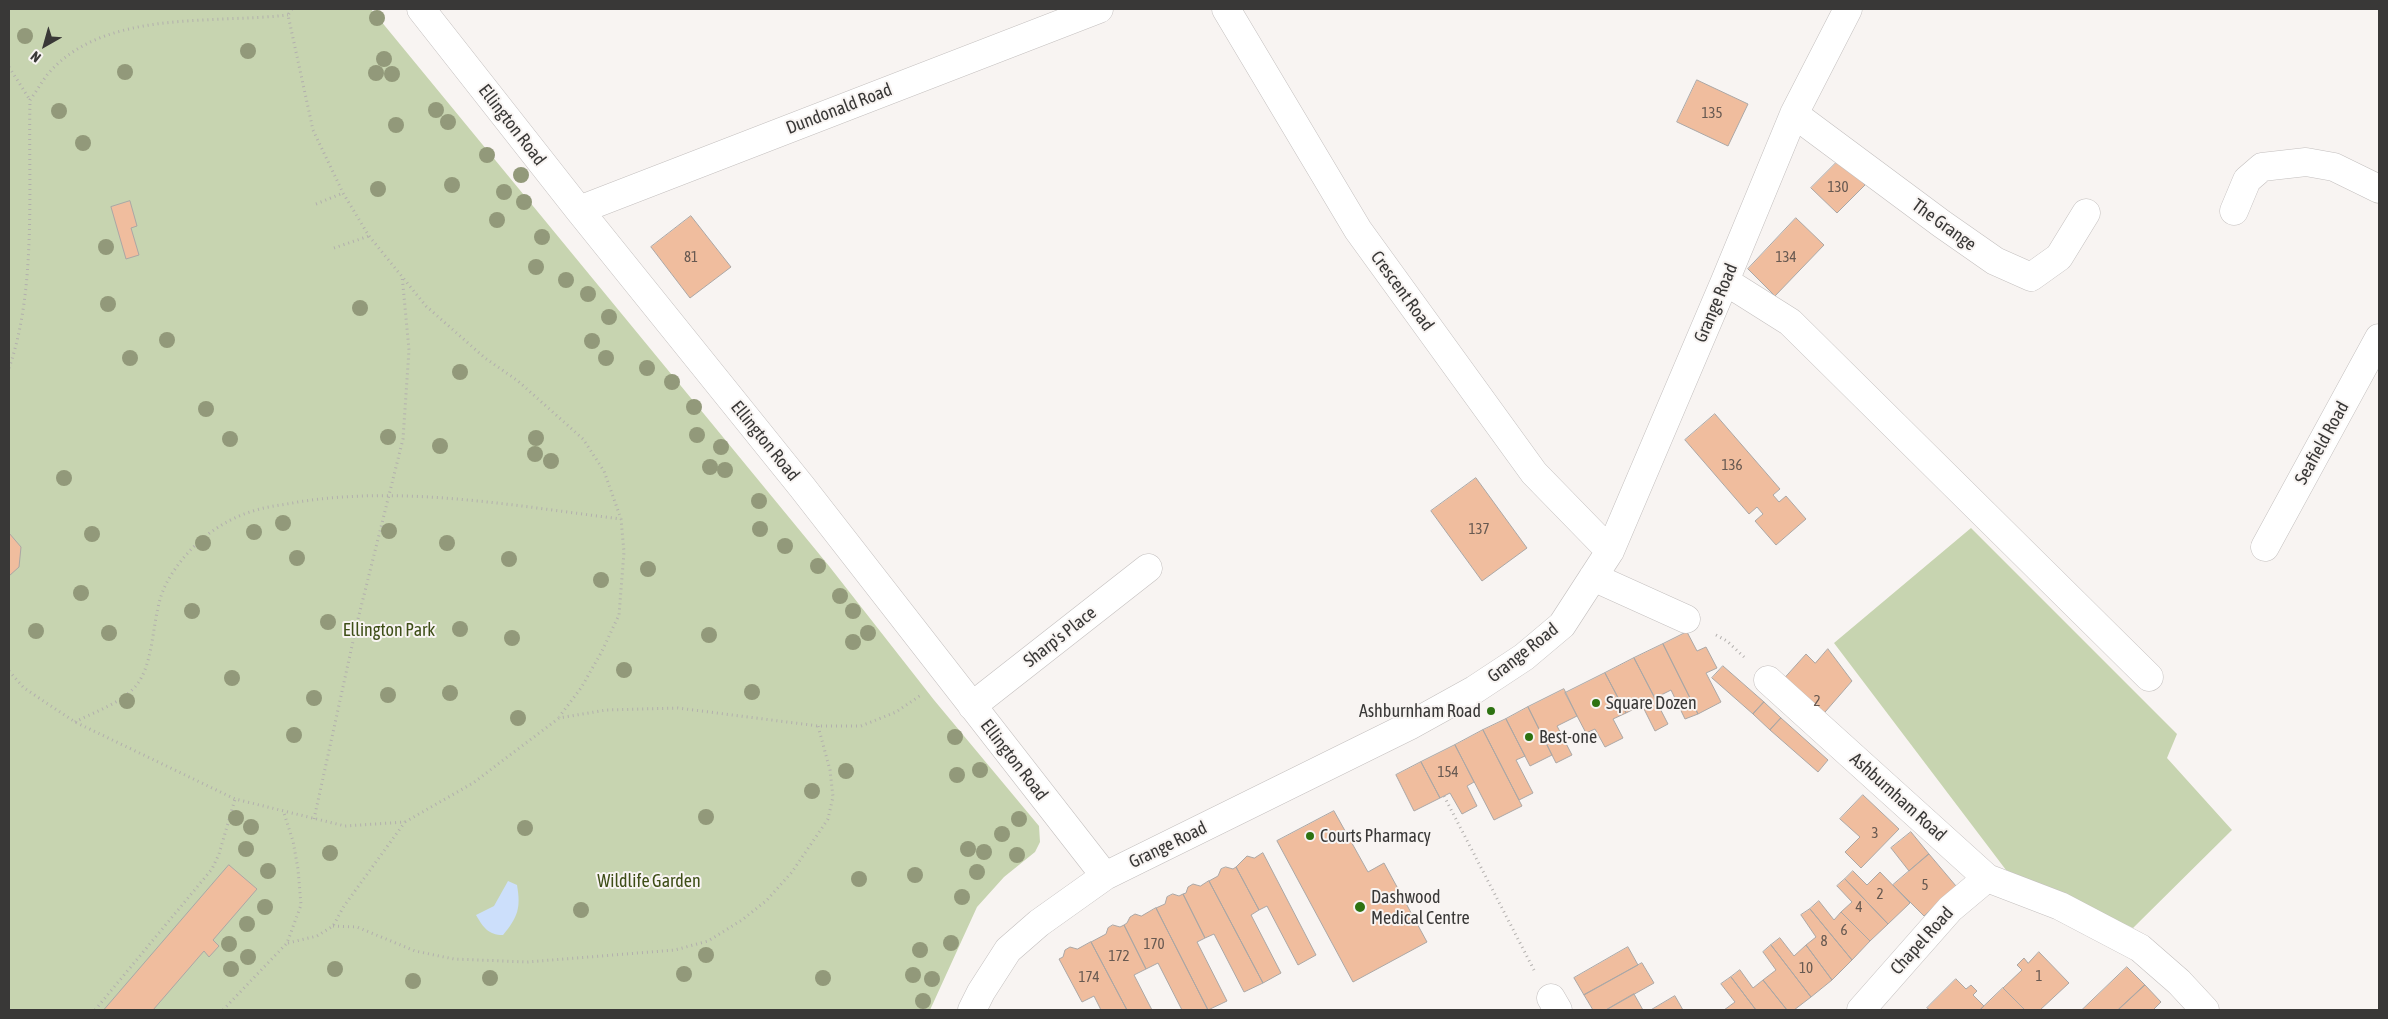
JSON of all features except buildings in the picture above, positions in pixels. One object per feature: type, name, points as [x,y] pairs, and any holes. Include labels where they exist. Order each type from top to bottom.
[{"type":"street","name":"Ellington Road","points":[[421,9],[579,210],[796,480],[1105,876]]},
{"type":"street","name":"Dundonald Road","points":[[579,210],[1099,9]]},
{"type":"street","name":"Crescent Road","points":[[1226,9],[1358,230],[1534,473],[1610,551]]},
{"type":"street","name":"Grange Road","points":[[972,1010],[981,992],[1008,950],[1039,923],[1105,876],[1409,726],[1474,690],[1524,657],[1562,625],[1610,551],[1794,114],[1848,9]]},
{"type":"street","name":"The Grange","points":[[1794,114],[1994,261],[2031,277],[2059,257],[2086,212]]},
{"type":"street","points":[[2234,211],[2247,180],[2262,167],[2306,162],[2334,167],[2379,189]]},
{"type":"street","points":[[1725,281],[1790,322],[2149,676]]},
{"type":"street","name":"Seafield Road","points":[[2265,547],[2379,338]]},
{"type":"street","name":"Sharp's Place","points":[[972,706],[1148,568]]},
{"type":"street","points":[[1593,577],[1686,619]]},
{"type":"street","name":"Ashburnham Road","points":[[1768,680],[1987,878],[2060,906],[2140,948],[2179,982],[2205,1010]]},
{"type":"street","name":"Chapel Road","points":[[1861,1010],[1950,909],[1987,878]]},
{"type":"path","points":[[288,944],[317,936],[333,926],[344,906],[405,822],[473,783],[559,718],[581,688],[602,653],[619,615],[624,552],[621,519],[604,471],[583,438],[518,381],[485,358],[434,313],[369,236],[343,193],[313,130],[288,15],[292,9]]},
{"type":"path","points":[[9,368],[15,350],[26,292],[30,100],[48,74],[71,54],[100,38],[131,27],[288,15]]},
{"type":"path","points":[[9,67],[30,100]]},
{"type":"path","points":[[316,204],[343,193]]},
{"type":"path","points":[[334,248],[369,236]]},
{"type":"path","points":[[314,819],[387,496],[403,439],[409,350],[402,275]]},
{"type":"path","points":[[74,722],[115,702],[134,687],[146,667],[157,608],[166,585],[179,564],[198,542],[222,525],[253,511],[328,498],[387,496],[484,502],[621,519]]},
{"type":"path","points":[[1686,619],[1727,640],[1768,680]]},
{"type":"path","points":[[9,671],[24,688],[74,722],[235,799],[346,826],[405,822]]},
{"type":"path","points":[[559,718],[606,710],[678,708],[818,726],[861,726],[896,712],[946,674]]},
{"type":"path","points":[[333,926],[357,928],[415,951],[454,959],[527,962],[676,950],[708,941],[742,920],[767,900],[792,872],[828,819],[833,797],[830,770],[818,726]]},
{"type":"path","points":[[1444,796],[1542,987],[1554,1004]]},
{"type":"path","points":[[95,1010],[212,869],[219,854],[235,799]]},
{"type":"path","points":[[224,1010],[288,944],[301,905],[298,869],[283,812]]},
{"type":"green space","name":"Ellington Park","points":[[9,9],[371,9],[829,566],[934,700],[1039,826],[1040,842],[1035,852],[1004,877],[977,907],[930,1010],[9,1010]]},
{"type":"green space","points":[[1971,528],[2177,734],[2167,758],[2232,830],[2133,928],[2006,870],[1834,643]]},
{"type":"water","points":[[508,881],[517,885],[519,900],[517,912],[503,935],[493,934],[486,930],[476,915],[494,906]]},
{"type":"place","name":"Square Dozen","points":[[1596,703]]},
{"type":"place","name":"Ashburnham Road","points":[[1491,711]]},
{"type":"place","name":"Best-one","points":[[1529,737]]},
{"type":"place","name":"Courts Pharmacy","points":[[1310,836]]},
{"type":"place","name":"Dashwood Medical Centre","points":[[1360,907]]},
{"type":"park label","name":"Wildlife Garden","points":[[649,881]]}]
